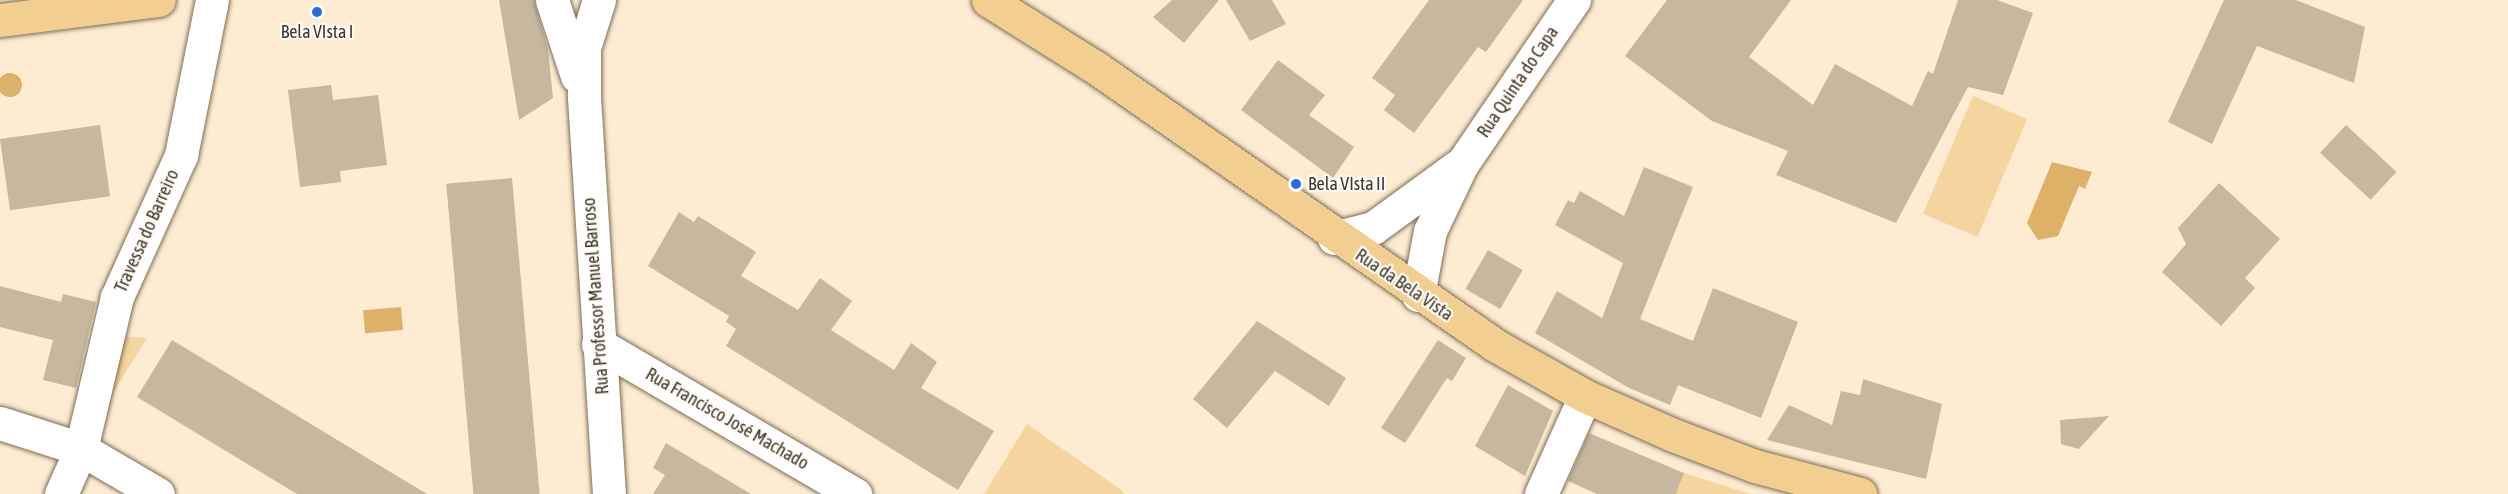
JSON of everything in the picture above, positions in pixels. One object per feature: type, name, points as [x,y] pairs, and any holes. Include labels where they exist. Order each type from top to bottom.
[{"type":"main road","points":[[0,20],[158,0]]},
{"type":"main road","name":"Rua da Bela Vista","points":[[988,0],[1095,67],[1334,238],[1418,295],[1585,396],[1755,466],[1860,494]]},
{"type":"street","name":"Travessa do Barreiro","points":[[61,494],[81,449],[117,297],[181,154],[212,0]]},
{"type":"street","points":[[552,0],[584,97]]},
{"type":"street","points":[[584,97],[584,48],[599,0]]},
{"type":"street","name":"Rua Quinta do Capa","points":[[1462,164],[1574,0]]},
{"type":"street","name":"Rua Professor Manuel Barroso","points":[[584,97],[609,494]]},
{"type":"street","points":[[1334,238],[1373,228],[1462,164]]},
{"type":"street","points":[[1418,295],[1430,231],[1462,164]]},
{"type":"street","name":"Rua Francisco José Machado","points":[[598,344],[855,494]]},
{"type":"street","points":[[1541,494],[1585,396]]},
{"type":"street","points":[[0,423],[81,449],[158,494]]},
{"type":"shaded area","points":[[10,73],[18,77],[22,85],[18,93],[10,97],[2,93],[-2,85],[2,77]]},
{"type":"shaded area","points":[[1973,96],[2027,119],[1977,237],[1923,214]]},
{"type":"shaded area","points":[[2052,162],[2092,172],[2085,189],[2079,186],[2058,236],[2038,240],[2027,223]]},
{"type":"shaded area","points":[[401,307],[403,330],[365,333],[363,310]]},
{"type":"shaded area","points":[[119,336],[147,338],[105,406]]},
{"type":"shaded area","points":[[1027,424],[1120,489],[1125,494],[984,494]]},
{"type":"shaded area","points":[[1684,473],[1750,494],[1676,494]]},
{"type":"building","points":[[499,0],[534,0],[548,49],[553,98],[519,120]]},
{"type":"building","points":[[1172,0],[1219,0],[1184,43],[1153,17]]},
{"type":"building","points":[[1226,0],[1272,0],[1286,24],[1250,41]]},
{"type":"building","points":[[1429,0],[1523,0],[1486,52],[1478,47],[1414,133],[1384,110],[1395,95],[1372,78]]},
{"type":"building","points":[[1667,0],[1791,0],[1749,57],[1813,105],[1835,64],[1912,106],[1928,71],[1933,74],[1958,0],[1997,0],[2033,13],[2003,95],[1968,87],[1896,223],[1776,175],[1788,151],[1712,121],[1625,56]]},
{"type":"building","points":[[2224,0],[2296,0],[2365,27],[2354,83],[2257,46],[2212,144],[2168,122]]},
{"type":"building","points":[[1278,60],[1325,95],[1309,115],[1354,147],[1333,178],[1241,110]]},
{"type":"building","points":[[331,85],[333,100],[378,95],[387,165],[340,171],[341,182],[300,187],[288,90]]},
{"type":"building","points":[[100,125],[110,196],[10,210],[0,139]]},
{"type":"building","points":[[2346,125],[2396,172],[2371,200],[2320,153]]},
{"type":"building","points":[[1644,167],[1693,187],[1640,319],[1693,341],[1713,288],[1798,322],[1761,418],[1678,385],[1670,405],[1629,388],[1535,333],[1557,291],[1602,318],[1623,263],[1555,225],[1568,200],[1574,203],[1580,191],[1624,216]]},
{"type":"building","points":[[512,178],[540,494],[473,494],[446,184]]},
{"type":"building","points":[[2219,183],[2280,239],[2245,278],[2255,288],[2221,326],[2162,272],[2186,244],[2178,228]]},
{"type":"building","points":[[679,212],[694,222],[698,216],[756,252],[741,276],[798,310],[820,278],[852,301],[831,330],[894,370],[911,343],[937,362],[921,388],[994,431],[958,490],[726,346],[736,329],[726,322],[729,316],[648,266]]},
{"type":"building","points":[[1488,250],[1523,270],[1500,309],[1466,289]]},
{"type":"building","points":[[0,286],[61,302],[63,294],[96,302],[76,388],[43,380],[53,340],[0,327]]},
{"type":"building","points":[[1257,321],[1346,378],[1329,406],[1275,371],[1227,428],[1193,399]]},
{"type":"building","points":[[172,340],[427,494],[297,494],[137,397]]},
{"type":"building","points":[[1438,340],[1466,358],[1452,381],[1447,378],[1405,443],[1381,428]]},
{"type":"building","points":[[1863,379],[1942,404],[1926,479],[1767,440],[1789,405],[1832,425],[1841,391],[1860,395]]},
{"type":"building","points":[[1508,385],[1553,411],[1525,476],[1475,446]]},
{"type":"building","points":[[2109,416],[2079,449],[2061,444],[2060,420]]},
{"type":"building","points":[[1589,433],[1684,473],[1676,494],[1597,494],[1568,481]]},
{"type":"building","points":[[666,443],[751,494],[653,494],[665,475],[653,468]]},
{"type":"place","name":"Bela VIsta I","points":[[317,12]]},
{"type":"place","name":"Bela VIsta II","points":[[1296,184]]}]
